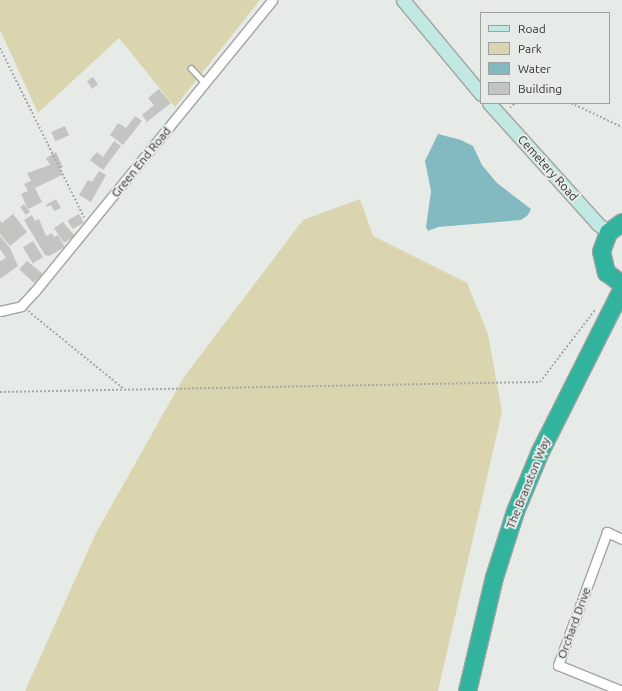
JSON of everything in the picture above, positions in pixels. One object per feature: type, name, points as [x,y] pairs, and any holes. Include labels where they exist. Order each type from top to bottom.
[{"type":"highway","points":[[615,227],[602,246],[602,262],[606,272],[622,284]]},
{"type":"highway","name":"The Branston Way","points":[[467,691],[494,576],[515,511],[540,451],[622,288]]},
{"type":"main road","points":[[403,0],[480,93]]},
{"type":"main road","name":"Cemetery Road","points":[[490,104],[598,224],[615,227]]},
{"type":"street","name":"Green End Road","points":[[21,306],[89,227],[272,0]]},
{"type":"street","points":[[0,311],[21,306]]},
{"type":"street","name":"Orchard Drive","points":[[622,539],[607,532],[558,665],[622,691]]},
{"type":"lane","points":[[191,68],[205,83]]},
{"type":"path","points":[[0,48],[89,227]]},
{"type":"path","points":[[573,104],[622,127]]},
{"type":"path","points":[[21,306],[125,390]]},
{"type":"path","points":[[0,392],[540,382],[594,310],[600,310]]},
{"type":"green space","points":[[0,0],[260,0],[175,107],[119,38],[38,113],[0,30]]},
{"type":"green space","points":[[360,199],[373,236],[467,283],[488,334],[502,412],[438,691],[25,691],[96,533],[184,377],[303,220]]},
{"type":"water","points":[[438,134],[461,140],[473,146],[482,165],[497,183],[531,209],[528,215],[521,220],[438,227],[428,231],[426,227],[431,191],[425,161]]},
{"type":"building","points":[[93,77],[98,84],[92,89],[87,81]]},
{"type":"building","points":[[159,89],[171,103],[147,122],[142,115],[154,105],[148,98]]},
{"type":"building","points":[[135,116],[142,121],[123,145],[110,135],[118,123],[126,128]]},
{"type":"building","points":[[65,126],[69,135],[55,141],[51,132]]},
{"type":"building","points":[[114,141],[121,146],[103,170],[90,160],[97,152],[103,157]]},
{"type":"building","points":[[56,152],[63,167],[60,169],[62,175],[35,188],[42,202],[28,209],[21,194],[28,191],[24,184],[31,181],[27,173],[50,165],[46,158]]},
{"type":"building","points":[[99,171],[106,175],[91,202],[79,195],[88,180],[92,182]]},
{"type":"building","points":[[56,199],[61,208],[54,211],[51,205],[47,207],[46,205]]},
{"type":"building","points":[[24,204],[30,212],[26,215],[20,207]]},
{"type":"building","points":[[13,214],[27,232],[10,246],[0,234],[0,220],[2,223]]},
{"type":"building","points":[[79,214],[84,223],[72,229],[68,220]]},
{"type":"building","points":[[32,215],[35,221],[39,219],[46,236],[52,233],[54,237],[58,235],[65,247],[49,256],[45,255],[24,220]]},
{"type":"building","points":[[63,222],[75,236],[64,243],[54,228]]},
{"type":"building","points":[[0,236],[10,248],[18,266],[0,279],[0,261],[6,258],[0,249]]},
{"type":"building","points":[[33,241],[43,257],[33,263],[23,247]]},
{"type":"building","points":[[27,261],[43,274],[34,283],[19,269]]}]
